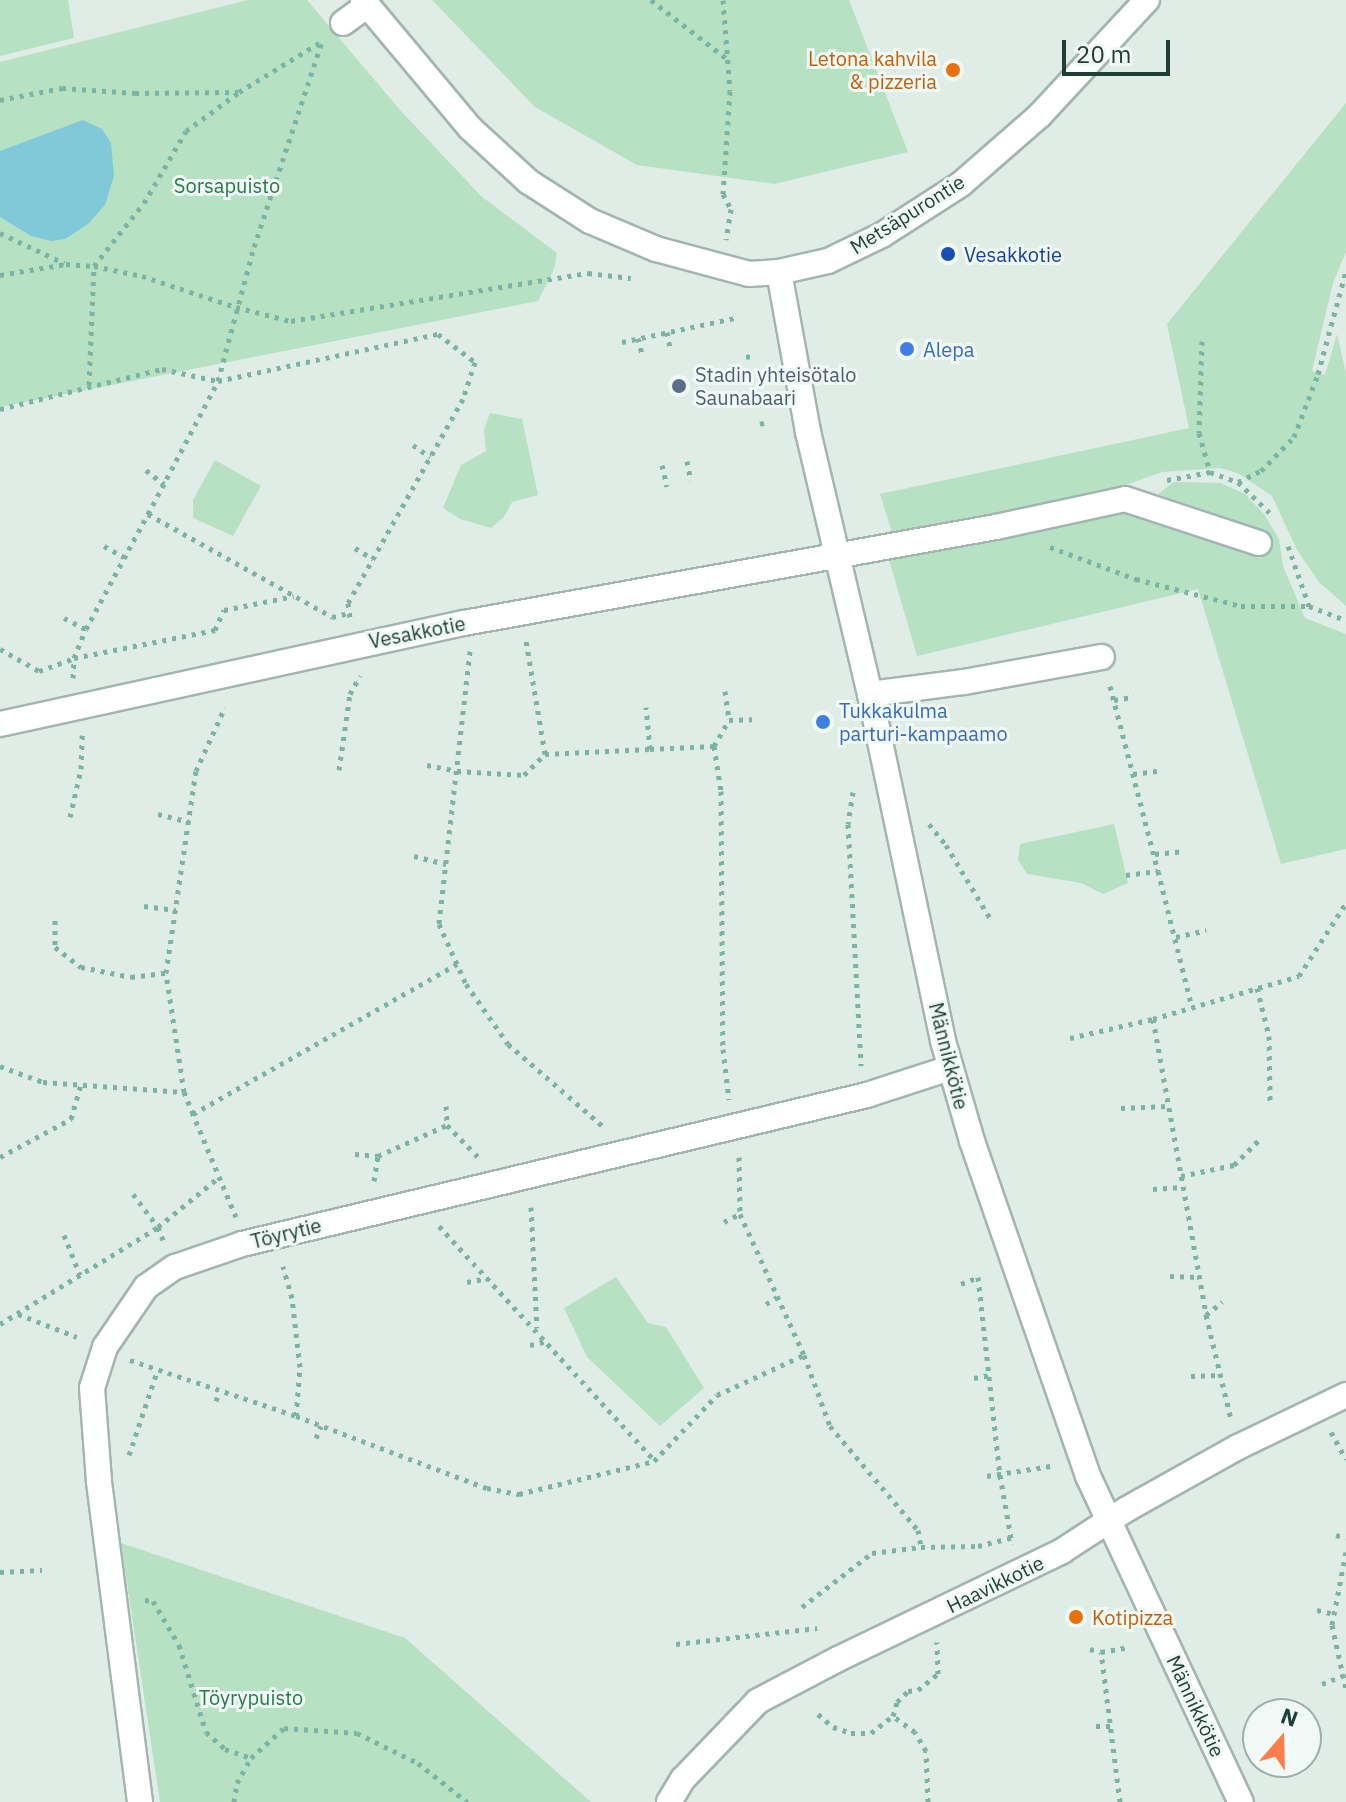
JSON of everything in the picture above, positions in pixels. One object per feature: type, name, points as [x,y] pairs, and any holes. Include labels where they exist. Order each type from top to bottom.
[{"type":"street","name":"Metsäpurontie","points":[[364,3],[470,128],[529,182],[590,221],[656,249],[749,274],[779,272],[828,261],[882,235],[961,184],[1040,115],[1147,0]]},
{"type":"street","points":[[343,23],[364,3]]},
{"type":"street","name":"Männikkötie","points":[[779,272],[808,432],[870,694],[950,1068],[1082,1461],[1241,1802]]},
{"type":"street","name":"Vesakkotie","points":[[0,724],[363,654],[464,623],[996,527],[1125,499],[1259,543]]},
{"type":"street","points":[[870,694],[964,682],[1102,657]]},
{"type":"street","name":"Töyrytie","points":[[140,1802],[112,1596],[92,1388],[105,1347],[146,1287],[175,1267],[242,1244],[617,1152],[867,1095],[950,1068]]},
{"type":"street","name":"Haavikkotie","points":[[669,1802],[683,1779],[758,1701],[1025,1570],[1238,1447],[1346,1395]]},
{"type":"path","points":[[651,0],[727,60]]},
{"type":"path","points":[[721,268],[731,209],[723,194],[730,91],[722,1]]},
{"type":"path","points":[[89,385],[94,266],[144,203],[186,131],[239,92],[322,42],[343,23]]},
{"type":"path","points":[[70,817],[81,769],[82,728],[72,692],[74,658],[86,629],[218,381],[236,307],[322,42]]},
{"type":"path","points":[[0,100],[62,88],[135,93],[239,92]]},
{"type":"path","points":[[0,233],[66,264]]},
{"type":"path","points":[[0,275],[66,264],[94,266],[142,276],[236,307],[291,321],[588,273],[631,278]]},
{"type":"path","points":[[1238,482],[1261,471],[1294,437],[1318,374],[1346,271]]},
{"type":"path","points":[[622,342],[735,318]]},
{"type":"path","points":[[667,332],[670,348]]},
{"type":"path","points":[[0,409],[162,369],[218,381],[438,334],[475,362],[463,399],[348,603],[363,654],[350,694],[339,770]]},
{"type":"path","points":[[638,338],[642,354]]},
{"type":"path","points":[[1202,341],[1199,433],[1210,472]]},
{"type":"path","points":[[413,445],[430,457]]},
{"type":"path","points":[[687,461],[691,481]]},
{"type":"path","points":[[662,465],[667,486]]},
{"type":"path","points":[[146,470],[164,484]]},
{"type":"path","points":[[148,514],[332,617],[349,613]]},
{"type":"path","points":[[996,527],[1136,579],[1241,606],[1309,606]]},
{"type":"path","points":[[104,546],[124,557]]},
{"type":"path","points":[[355,548],[373,559]]},
{"type":"path","points":[[0,649],[39,671],[74,658],[215,630],[224,610],[294,595]]},
{"type":"path","points":[[521,612],[545,754]]},
{"type":"path","points":[[64,618],[86,629]]},
{"type":"path","points":[[464,623],[470,652],[439,924],[466,984],[508,1044],[608,1130],[617,1152]]},
{"type":"path","points":[[1102,657],[1192,1007]]},
{"type":"path","points":[[725,691],[729,720],[714,746],[721,791],[723,1049],[729,1099],[736,1124],[740,1214],[804,1355],[830,1426],[918,1530],[921,1547]]},
{"type":"path","points":[[1114,700],[1134,697]]},
{"type":"path","points":[[228,699],[196,771],[166,973],[184,1092],[236,1216],[242,1244]]},
{"type":"path","points":[[646,707],[650,749]]},
{"type":"path","points":[[729,720],[752,719]]},
{"type":"path","points":[[427,765],[457,771],[524,775],[545,754],[714,746]]},
{"type":"path","points":[[1133,774],[1157,771]]},
{"type":"path","points":[[853,792],[848,824],[862,1068],[867,1095]]},
{"type":"path","points":[[158,814],[189,822]]},
{"type":"path","points":[[928,823],[946,845],[966,884],[991,920]]},
{"type":"path","points":[[1154,855],[1182,851]]},
{"type":"path","points":[[414,856],[446,864]]},
{"type":"path","points":[[1126,875],[1158,871]]},
{"type":"path","points":[[1070,1038],[1153,1019],[1299,976],[1346,903]]},
{"type":"path","points":[[144,906],[176,910]]},
{"type":"path","points":[[55,920],[55,947],[81,967],[131,977],[166,973]]},
{"type":"path","points":[[1176,937],[1206,930]]},
{"type":"path","points":[[193,1114],[457,964]]},
{"type":"path","points":[[1257,988],[1269,1036],[1270,1103]]},
{"type":"path","points":[[1153,1019],[1206,1315],[1238,1447]]},
{"type":"path","points":[[0,1066],[43,1082],[184,1092]]},
{"type":"path","points":[[0,1157],[71,1119],[81,1085]]},
{"type":"path","points":[[446,1106],[447,1125],[484,1164]]},
{"type":"path","points":[[1121,1108],[1168,1106]]},
{"type":"path","points":[[355,1154],[378,1156],[447,1125]]},
{"type":"path","points":[[1181,1176],[1234,1165],[1261,1138]]},
{"type":"path","points":[[372,1190],[378,1156]]},
{"type":"path","points":[[524,1176],[530,1198],[537,1329]]},
{"type":"path","points":[[0,1324],[158,1227],[219,1177]]},
{"type":"path","points":[[1153,1189],[1183,1187]]},
{"type":"path","points":[[133,1194],[158,1227],[175,1267]]},
{"type":"path","points":[[425,1198],[436,1223],[548,1341],[654,1461]]},
{"type":"path","points":[[724,1222],[740,1214]]},
{"type":"path","points":[[64,1235],[80,1275]]},
{"type":"path","points":[[283,1266],[292,1298],[300,1367],[296,1416]]},
{"type":"path","points":[[1170,1276],[1199,1277]]},
{"type":"path","points":[[961,1284],[978,1277],[1000,1475],[1011,1538],[1025,1570]]},
{"type":"path","points":[[467,1282],[488,1278]]},
{"type":"path","points":[[766,1304],[777,1297]]},
{"type":"path","points":[[1206,1315],[1222,1302]]},
{"type":"path","points":[[0,1313],[7,1320]]},
{"type":"path","points":[[18,1314],[105,1347],[157,1372],[296,1416],[487,1488],[519,1494],[654,1461],[717,1395],[804,1355]]},
{"type":"path","points":[[530,1345],[548,1341]]},
{"type":"path","points":[[127,1461],[157,1372]]},
{"type":"path","points":[[974,1378],[990,1375]]},
{"type":"path","points":[[1191,1376],[1220,1375]]},
{"type":"path","points":[[216,1401],[219,1392]]},
{"type":"path","points":[[316,1438],[321,1426]]},
{"type":"path","points":[[987,1476],[1050,1466]]},
{"type":"path","points":[[1336,1535],[1346,1538]]},
{"type":"path","points":[[802,1607],[872,1553],[921,1547],[978,1546],[1011,1538]]},
{"type":"path","points":[[1346,1552],[1332,1625],[1346,1689]]},
{"type":"path","points":[[0,1572],[42,1570]]},
{"type":"path","points":[[112,1596],[153,1601],[179,1645],[206,1732],[225,1749],[251,1758]]},
{"type":"path","points":[[1317,1610],[1334,1614]]},
{"type":"path","points":[[818,1714],[833,1727],[851,1733],[871,1733],[893,1716],[897,1702],[908,1691],[918,1690],[938,1674],[936,1640],[930,1615]]},
{"type":"path","points":[[676,1644],[817,1628]]},
{"type":"path","points":[[1090,1649],[1101,1652],[1130,1647]]},
{"type":"path","points":[[1101,1652],[1120,1802]]},
{"type":"path","points":[[1322,1684],[1342,1676]]},
{"type":"path","points":[[893,1716],[915,1732],[926,1751],[928,1802]]},
{"type":"path","points":[[1096,1726],[1110,1726]]},
{"type":"path","points":[[234,1802],[237,1783],[251,1758],[284,1728],[357,1733],[418,1763],[467,1802]]},
{"type":"green space","points":[[0,0],[68,0],[74,38],[0,56]]},
{"type":"green space","name":"Sorsapuisto","points":[[248,0],[307,0],[400,110],[481,196],[557,253],[554,269],[538,301],[0,407],[0,62]]},
{"type":"green space","points":[[432,0],[849,0],[908,152],[774,184],[637,165],[535,107]]},
{"type":"green space","points":[[1346,103],[1346,252],[1333,283],[1312,371],[1325,375],[1337,334],[1346,373],[1346,606],[1319,582],[1297,550],[1272,496],[1238,473],[1220,468],[1162,472],[1104,493],[893,536],[880,494],[1189,428],[1167,324]]},
{"type":"green space","points":[[490,413],[522,419],[538,495],[512,502],[504,517],[491,528],[460,519],[443,508],[461,465],[486,451],[484,429]]},
{"type":"green space","points":[[215,460],[261,486],[233,536],[193,518],[193,500]]},
{"type":"green space","points":[[1174,482],[1221,483],[1245,494],[1264,514],[1279,539],[1283,566],[1305,618],[1346,634],[1346,849],[1281,864],[1198,589],[917,656],[889,560],[1091,512],[1122,511],[1254,556],[1263,530],[1158,494]]},
{"type":"green space","points":[[1114,824],[1128,883],[1103,894],[1081,883],[1027,874],[1018,860],[1020,844]]},
{"type":"green space","points":[[616,1277],[648,1323],[666,1327],[704,1388],[660,1426],[587,1357],[564,1308]]},
{"type":"green space","name":"Töyrypuisto","points":[[121,1543],[405,1638],[591,1802],[160,1802]]},
{"type":"water","points":[[83,120],[102,129],[111,143],[114,176],[105,205],[88,224],[65,239],[51,241],[31,236],[0,217],[0,151]]},
{"type":"place","name":"Letona kahvila & pizzeria","points":[[953,70]]},
{"type":"place","name":"Vesakkotie","points":[[948,254]]},
{"type":"place","name":"Alepa","points":[[907,349]]},
{"type":"place","name":"Stadin yhteisötalo Saunabaari","points":[[679,386]]},
{"type":"place","name":"Tukkakulma parturi-kampaamo","points":[[823,722]]},
{"type":"place","name":"Kotipizza","points":[[1076,1617]]}]
